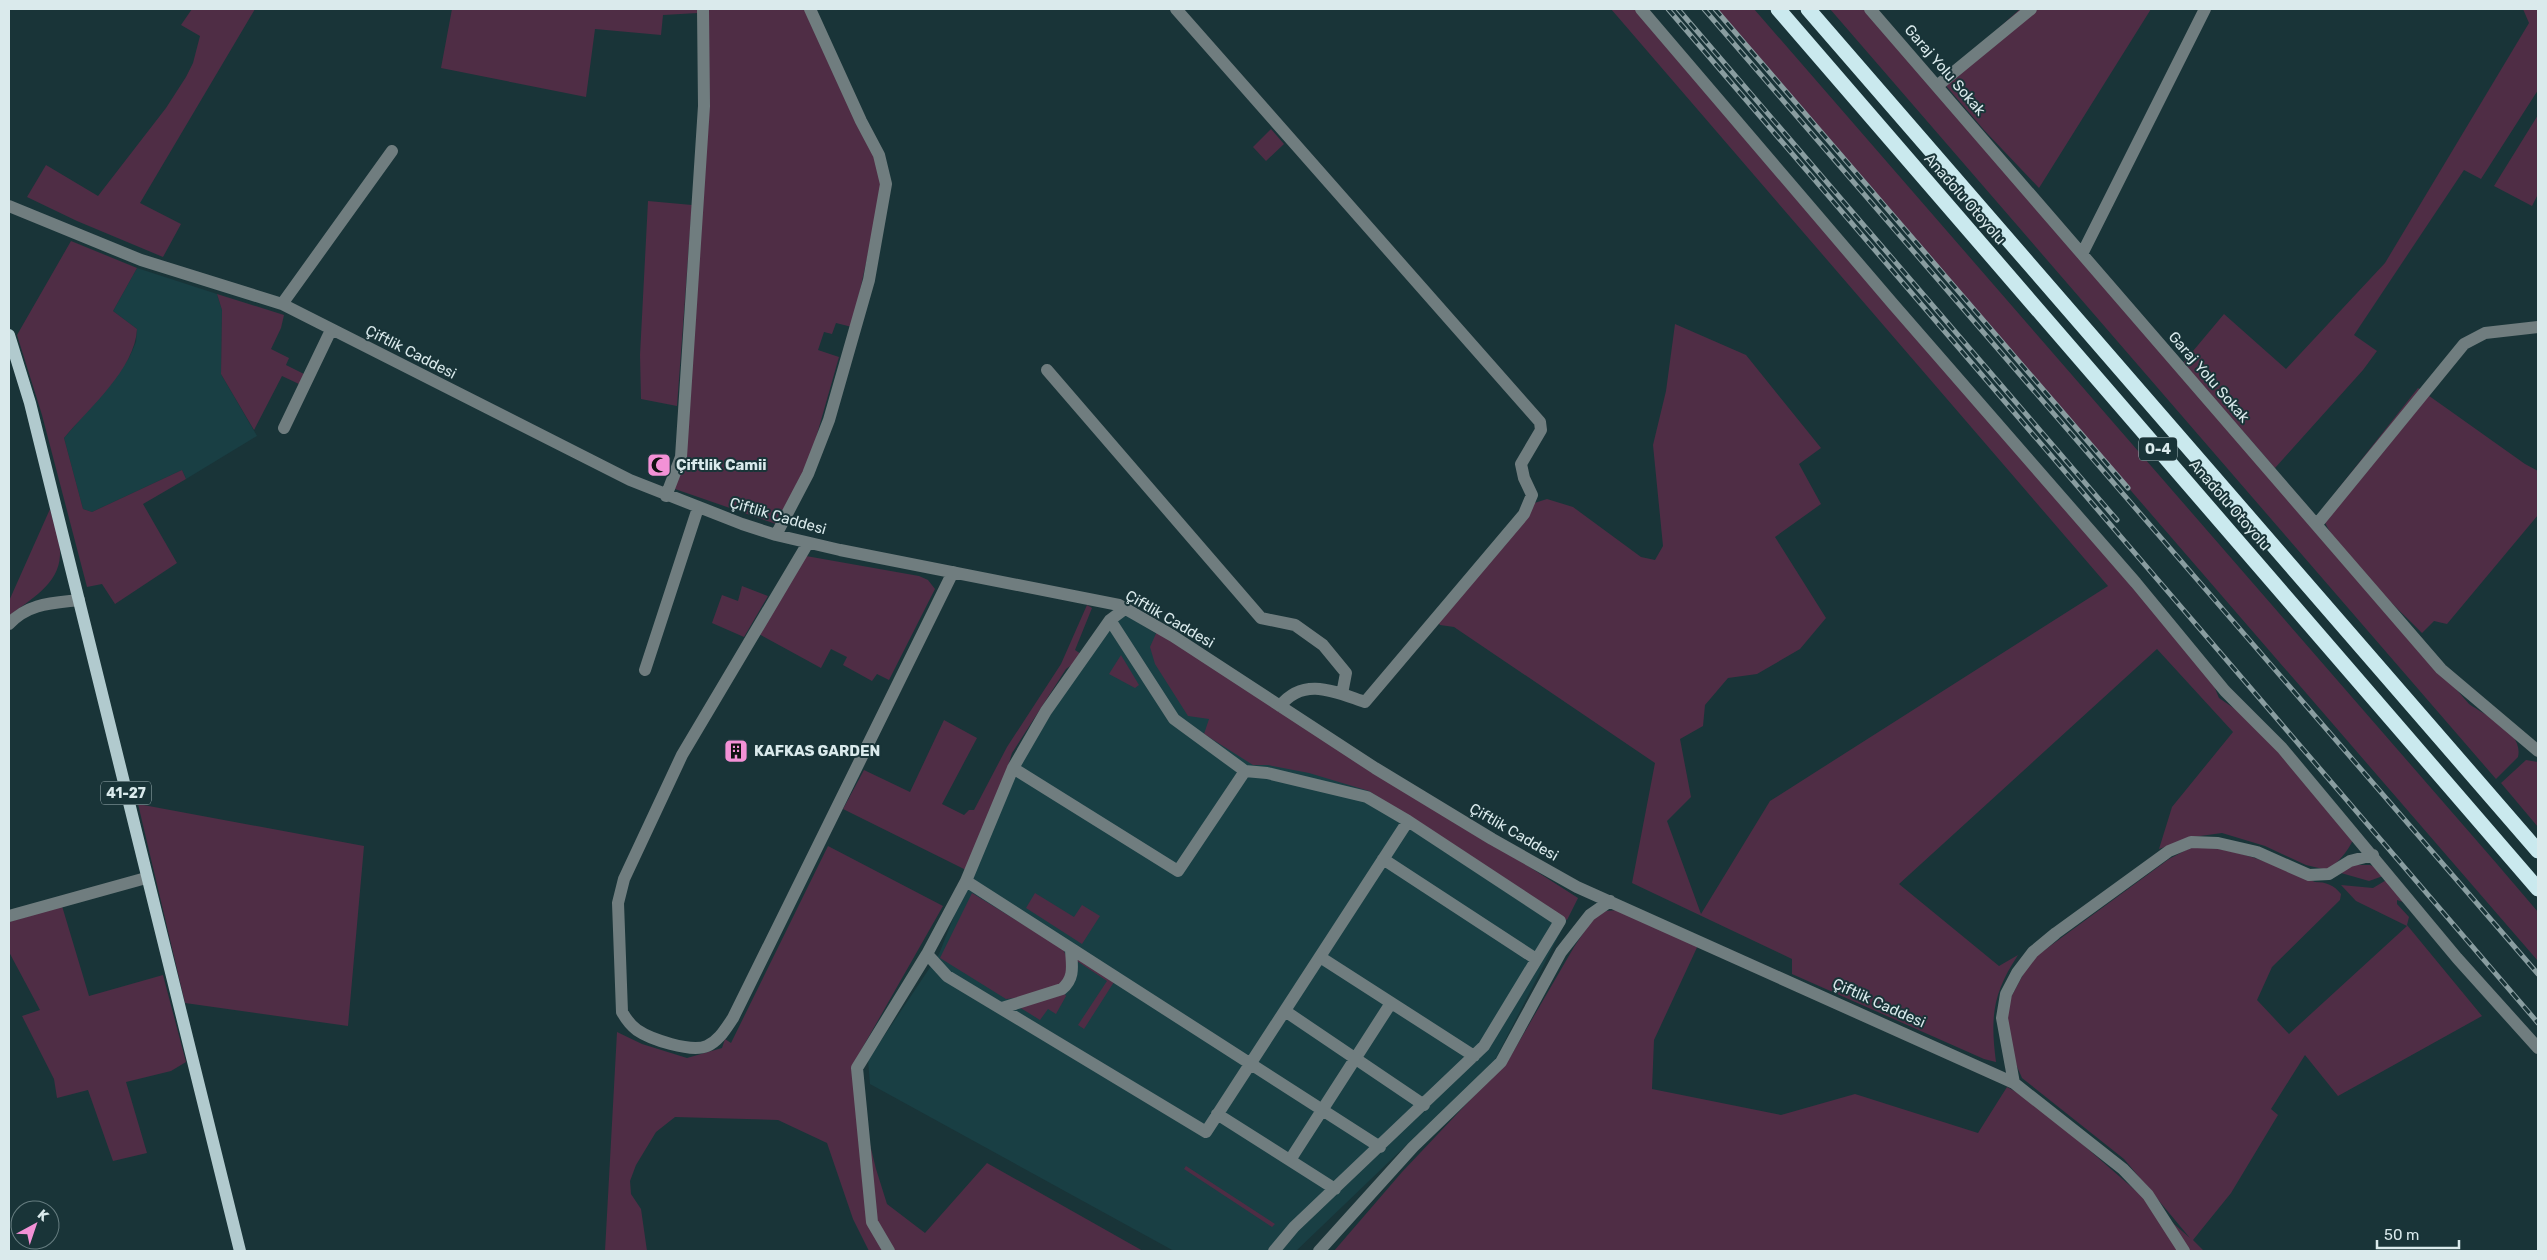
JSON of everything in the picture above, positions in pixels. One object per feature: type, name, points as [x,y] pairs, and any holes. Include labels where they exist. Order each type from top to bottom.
[{"type":"highway","name":"Anadolu Otoyolu","points":[[1778,9],[2538,889]]},
{"type":"highway","name":"Anadolu Otoyolu","points":[[1808,9],[2538,851]]},
{"type":"main road","name":"41-27","points":[[9,335],[30,403],[146,878],[240,1251]]},
{"type":"street","points":[[666,496],[680,456],[704,106],[702,9]]},
{"type":"street","points":[[776,535],[808,474],[829,420],[869,280],[886,184],[879,155],[860,121],[810,9]]},
{"type":"street","points":[[1176,9],[1540,422],[1541,430],[1522,464],[1532,495],[1524,514],[1365,702],[1312,687],[1289,695],[1280,706]]},
{"type":"street","points":[[1642,9],[1892,304],[2136,584],[2225,691],[2282,748],[2457,958],[2538,1048]]},
{"type":"street","name":"Garaj Yolu Sokak","points":[[1870,9],[2441,669],[2538,751]]},
{"type":"street","points":[[1937,86],[2031,9]]},
{"type":"street","points":[[2082,254],[2205,9]]},
{"type":"street","points":[[282,304],[392,151]]},
{"type":"street","name":"Çiftlik Caddesi","points":[[9,206],[140,260],[282,304],[630,480],[698,508],[776,535],[808,543],[1119,605],[1126,608],[1173,636],[1492,840],[1577,887],[2014,1083],[2122,1169],[2148,1195],[2184,1251]]},
{"type":"street","points":[[2317,524],[2464,344],[2485,333],[2538,327]]},
{"type":"street","points":[[284,428],[331,330]]},
{"type":"street","points":[[1046,370],[1261,618],[1295,626],[1323,645],[1346,673],[1342,694]]},
{"type":"street","points":[[645,670],[698,508]]},
{"type":"street","points":[[808,543],[678,764],[624,879],[618,903],[622,1012],[628,1023],[651,1037],[689,1048],[704,1048],[711,1044],[722,1035],[733,1018],[953,572]]},
{"type":"street","points":[[9,624],[21,613],[36,606],[79,600]]},
{"type":"street","points":[[889,1251],[872,1222],[857,1068],[927,954],[966,881],[1013,768],[1046,711],[1110,620],[1126,608]]},
{"type":"street","points":[[1110,620],[1174,719],[1245,771],[1267,773],[1366,797],[1408,821],[1560,921],[1484,1046],[1294,1227],[1274,1251]]},
{"type":"street","points":[[1013,768],[1178,871],[1245,771]]},
{"type":"street","points":[[927,954],[947,976],[1206,1132],[1408,821]]},
{"type":"street","points":[[2014,1083],[2002,1018],[2006,994],[2017,973],[2033,952],[2056,933],[2169,851],[2191,842],[2218,843],[2257,852],[2310,875],[2329,874],[2350,861],[2373,855]]},
{"type":"street","points":[[1383,859],[1536,959]]},
{"type":"street","points":[[9,916],[146,878]]},
{"type":"street","points":[[966,881],[1071,950],[1380,1146]]},
{"type":"street","points":[[1319,1251],[1413,1147],[1501,1062],[1561,952],[1590,915],[1610,901]]},
{"type":"street","points":[[1002,1008],[1062,989],[1069,983],[1072,975],[1071,950]]},
{"type":"street","points":[[1320,957],[1474,1056]]},
{"type":"street","points":[[1290,1160],[1391,1003]]},
{"type":"street","points":[[1285,1011],[1424,1105]]},
{"type":"street","points":[[1218,1114],[1335,1189]]},
{"type":"shaded area","points":[[192,9],[255,9],[140,203],[181,224],[163,257],[77,221],[27,197],[46,165],[98,196],[166,108],[186,77],[193,63],[200,36],[181,25]]},
{"type":"shaded area","points":[[452,9],[698,9],[698,13],[663,15],[661,35],[595,29],[586,97],[441,68]]},
{"type":"shaded area","points":[[709,9],[806,9],[876,157],[882,190],[852,327],[836,323],[832,334],[824,332],[818,350],[839,357],[810,459],[776,524],[675,489],[709,117]]},
{"type":"shaded area","points":[[1611,9],[1636,9],[2172,633],[2214,686],[2219,698],[2254,722],[2353,840],[2342,856],[2327,870],[2306,865],[2265,846],[2222,833],[2193,837],[2159,849],[2172,807],[2233,732],[2157,649],[1899,884],[1999,966],[2018,955],[2003,981],[1995,1006],[1993,1031],[1996,1062],[1984,1059],[1792,974],[1792,959],[1632,883],[1655,763],[1454,627],[1440,625],[1434,616],[1525,506],[1547,499],[1573,507],[1641,557],[1655,560],[1663,546],[1653,445],[1666,391],[1675,324],[1746,355],[1821,448],[1799,464],[1821,504],[1775,537],[1826,618],[1800,649],[1757,674],[1728,678],[1705,705],[1703,726],[1680,739],[1691,797],[1667,821],[1701,914],[1770,801],[2108,586]]},
{"type":"shaded area","points":[[1714,9],[1754,9],[2497,864],[2538,912],[2538,961]]},
{"type":"shaded area","points":[[1830,9],[1866,9],[2469,704],[2494,719],[2510,732],[2518,748],[2518,757],[2496,779]]},
{"type":"shaded area","points":[[2020,9],[2151,9],[2039,188],[1984,130],[1941,80]]},
{"type":"shaded area","points":[[2523,9],[2538,9],[2538,90],[2481,179],[2464,170],[2354,335],[2377,351],[2363,370],[2275,468],[2183,363],[2224,314],[2286,369],[2385,263],[2529,23]]},
{"type":"shaded area","points":[[2538,115],[2538,194],[2532,206],[2494,186]]},
{"type":"shaded area","points":[[1271,129],[1284,144],[1266,161],[1253,147]]},
{"type":"shaded area","points":[[648,201],[692,205],[677,406],[641,399],[640,355]]},
{"type":"shaded area","points":[[71,241],[137,268],[113,311],[137,329],[128,359],[120,373],[98,401],[64,438],[83,509],[92,512],[182,470],[186,479],[143,504],[177,563],[115,604],[102,584],[87,587],[42,415],[17,335]]},
{"type":"shaded area","points":[[137,268],[217,294],[222,310],[221,374],[257,436],[186,479],[182,470],[92,512],[83,509],[64,438],[110,385],[129,358],[136,342],[137,329],[113,311]]},
{"type":"shaded area","points":[[217,294],[284,315],[281,328],[271,349],[289,358],[286,365],[304,374],[299,384],[282,376],[254,430],[221,374],[222,310]]},
{"type":"shaded area","points":[[2418,388],[2525,464],[2538,471],[2538,515],[2447,624],[2434,621],[2422,633],[2351,560],[2338,544],[2320,512]]},
{"type":"shaded area","points":[[50,509],[59,544],[58,566],[49,583],[42,591],[9,616],[9,601]]},
{"type":"shaded area","points":[[806,556],[919,576],[928,580],[935,589],[889,680],[877,674],[872,681],[843,665],[847,657],[831,649],[821,668],[759,634]]},
{"type":"shaded area","points":[[742,586],[768,596],[744,637],[712,623],[722,595],[738,601]]},
{"type":"shaded area","points":[[1087,605],[1092,608],[1075,650],[1084,656],[1066,669],[1012,753],[1004,779],[966,870],[843,809],[864,770],[910,792],[944,720],[977,738],[942,804],[964,815],[969,810],[974,810],[1007,747],[1061,664]]},
{"type":"shaded area","points":[[1123,613],[1578,898],[1495,1060],[1296,1251],[1174,1251],[870,1084],[868,1060],[939,954],[1002,795],[1071,681]]},
{"type":"shaded area","points":[[1158,629],[1578,898],[1567,920],[1369,791],[1309,773],[1268,765],[1253,765],[1204,734],[1209,719],[1188,716],[1155,664],[1150,647]]},
{"type":"shaded area","points":[[1121,655],[1139,685],[1135,688],[1109,674]]},
{"type":"shaded area","points":[[2526,760],[2538,762],[2538,827],[2501,783]]},
{"type":"shaded area","points":[[138,804],[364,846],[348,1026],[185,1003]]},
{"type":"shaded area","points":[[828,846],[943,906],[860,1052],[853,1075],[876,1169],[887,1204],[925,1233],[987,1163],[1143,1251],[869,1251],[853,1219],[827,1143],[778,1120],[675,1117],[656,1132],[636,1165],[630,1181],[631,1194],[641,1209],[647,1251],[605,1251],[617,1032],[642,1044],[687,1058],[722,1048],[725,1039],[731,1043]]},
{"type":"shaded area","points":[[2192,847],[2240,853],[2315,882],[2330,885],[2341,894],[2340,900],[2272,967],[2257,1000],[2289,1034],[2407,926],[2356,901],[2341,885],[2373,888],[2388,879],[2403,902],[2397,900],[2397,904],[2409,917],[2407,925],[2482,1016],[2338,1096],[2305,1055],[2271,1109],[2278,1115],[2231,1193],[2193,1240],[2204,1251],[1334,1251],[1402,1172],[1509,1059],[1574,947],[1592,920],[1606,911],[1618,910],[1700,941],[1654,1040],[1652,1089],[1781,1115],[1855,1094],[1978,1133],[2007,1087],[2033,1101],[2190,1238],[2124,1159],[2022,1078],[2011,1053],[2004,1010],[2031,960],[2169,859]]},
{"type":"shaded area","points":[[2350,865],[2370,865],[2380,869],[2383,876],[2369,881],[2341,873]]},
{"type":"shaded area","points":[[972,893],[1063,949],[1069,962],[1064,982],[1027,997],[1006,999],[940,958]]},
{"type":"shaded area","points":[[1035,893],[1074,917],[1082,905],[1100,916],[1082,944],[1026,908]]},
{"type":"shaded area","points":[[62,906],[89,996],[163,975],[186,1062],[171,1071],[126,1082],[147,1153],[113,1161],[88,1090],[57,1098],[54,1079],[22,1016],[40,1010],[9,952],[9,922]]},
{"type":"shaded area","points":[[1079,957],[1114,982],[1084,1029],[1078,1025],[1107,981],[1077,961]]},
{"type":"shaded area","points":[[1065,994],[1066,996],[1056,1014],[1048,1009],[1040,1020],[1019,1007]]},
{"type":"shaded area","points":[[1186,1166],[1275,1224],[1272,1227],[1184,1169]]},
{"type":"railway","points":[[1668,9],[2538,1023]]},
{"type":"railway","points":[[1678,9],[2117,520]]},
{"type":"railway","points":[[1704,9],[2538,974]]},
{"type":"railway","points":[[1715,9],[2128,488]]},
{"type":"place","name":"Çiftlik Camii","points":[[659,465]]},
{"type":"place","name":"KAFKAS GARDEN","points":[[736,751]]}]
